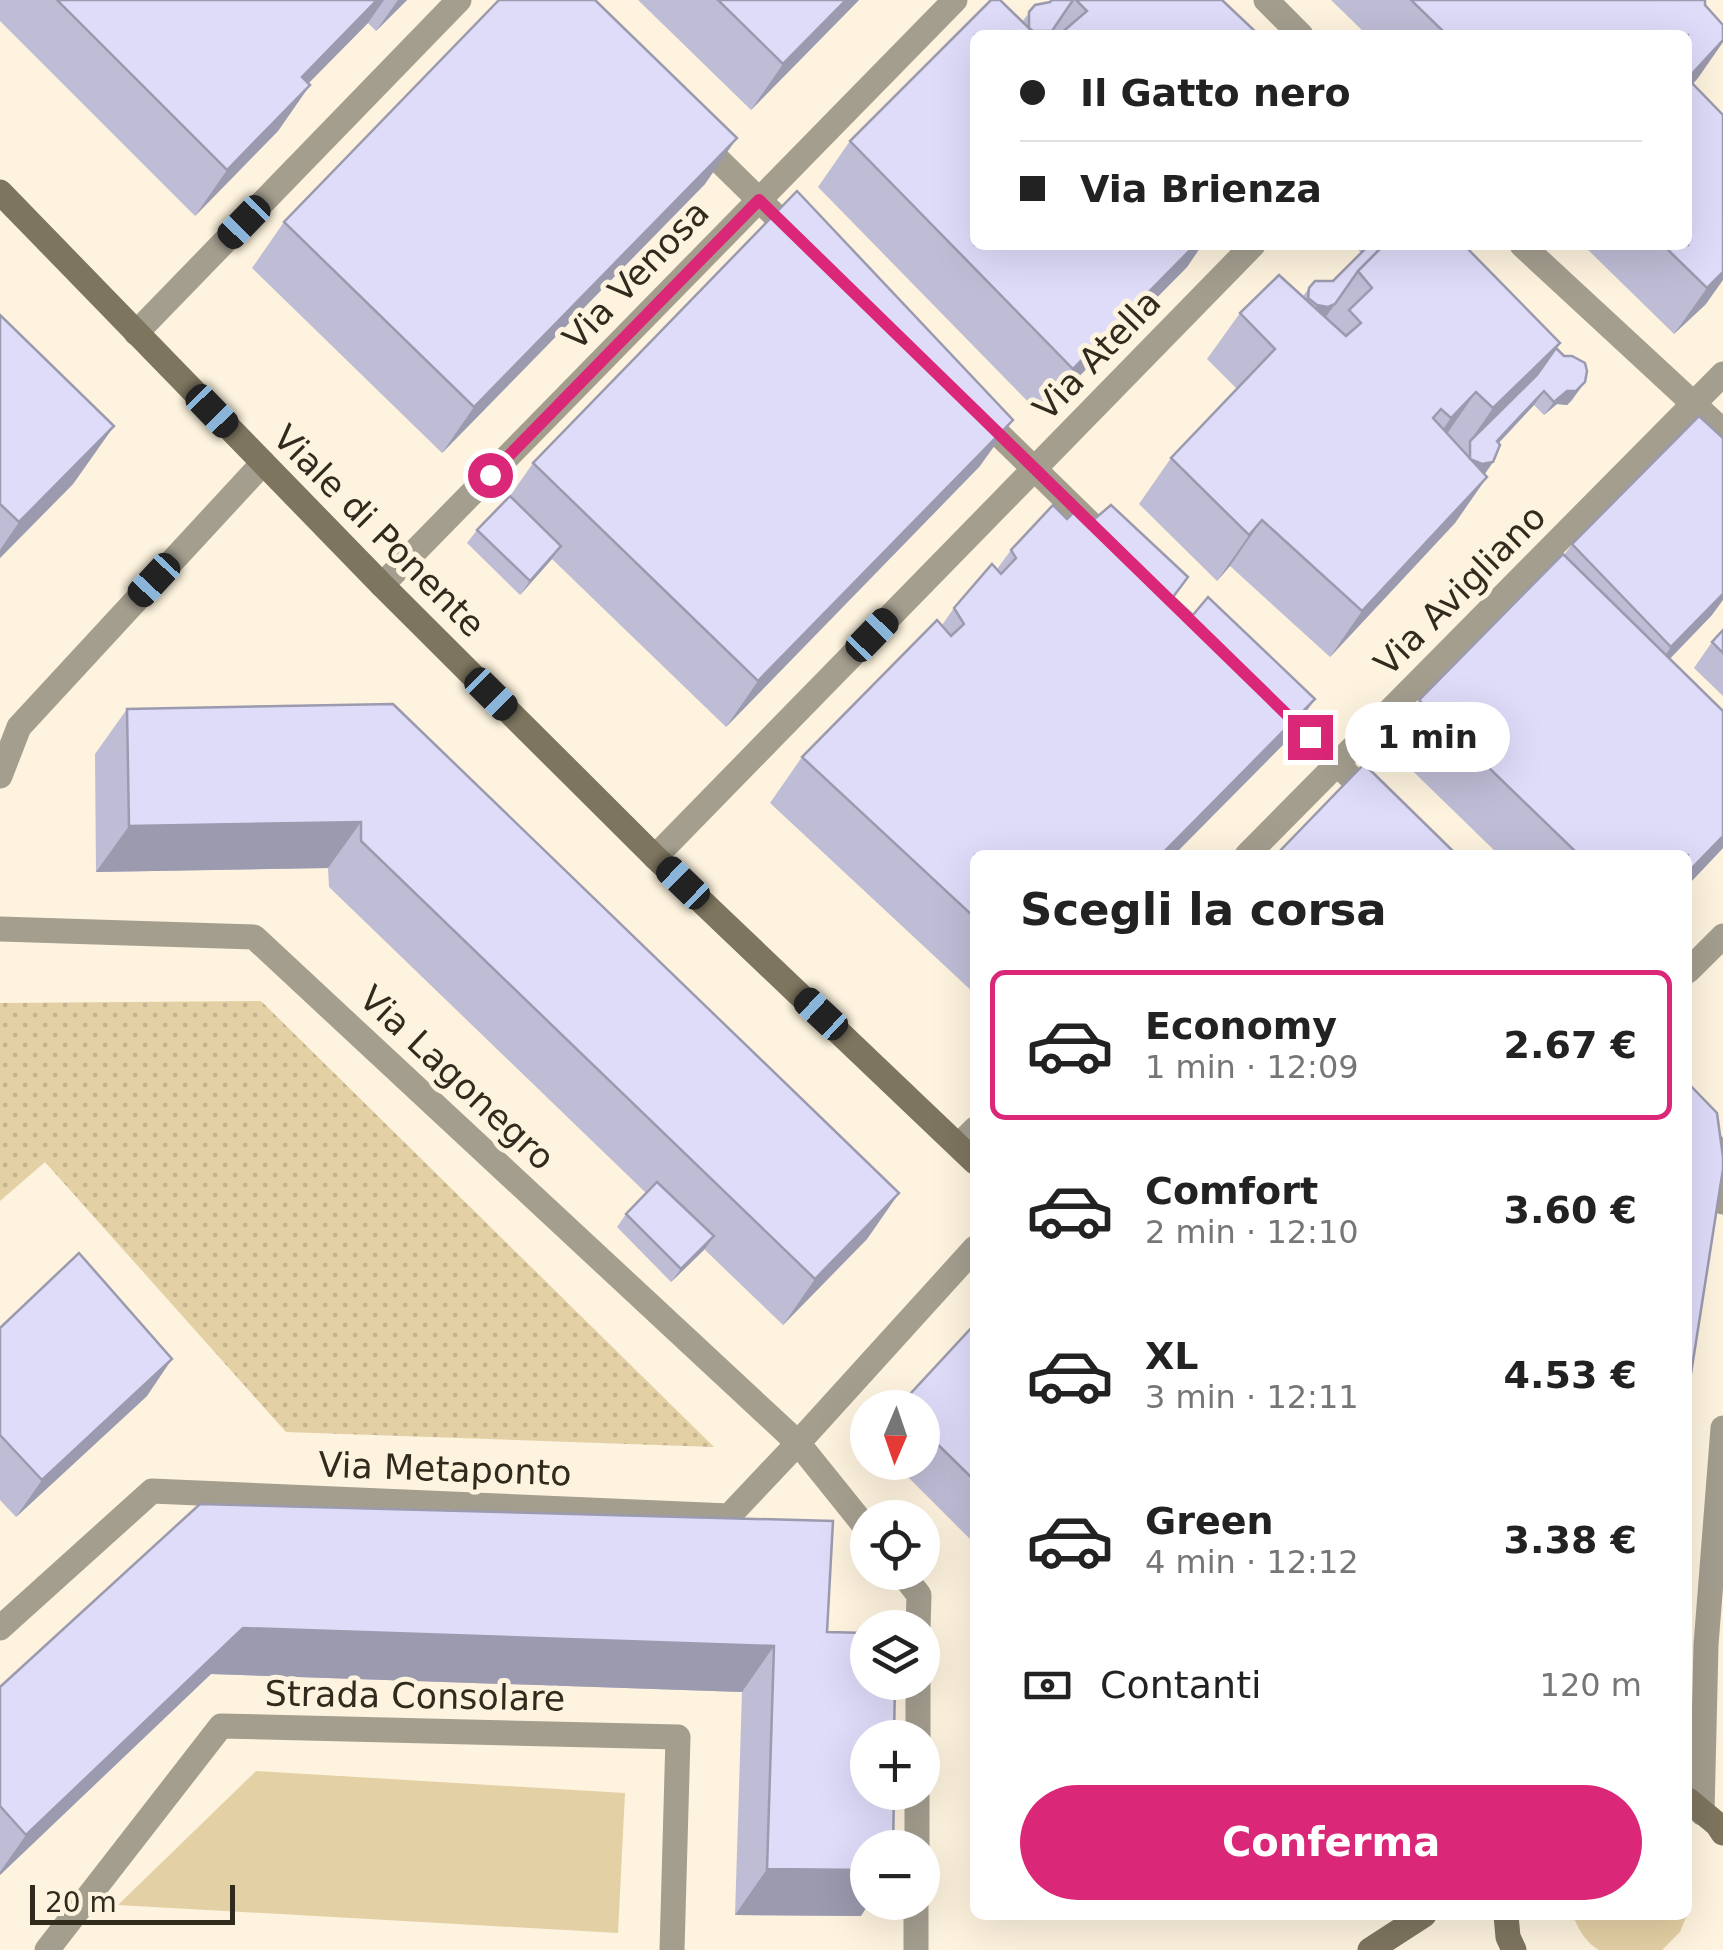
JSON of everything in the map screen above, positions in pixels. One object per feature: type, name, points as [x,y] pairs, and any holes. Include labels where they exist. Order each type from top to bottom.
[{"type":"main road","name":"Viale di Ponente","points":[[0,192],[382,586],[656,857],[970,1145]]},
{"type":"main road","points":[[1695,1806],[1723,1833]]},
{"type":"main road","points":[[1370,1950],[1416,1920]]},
{"type":"main road","points":[[1506,1920],[1514,1950]]},
{"type":"street","points":[[136,333],[459,0]]},
{"type":"street","points":[[1266,0],[1296,30]]},
{"type":"street","name":"Via Venosa","points":[[382,586],[948,7]]},
{"type":"street","points":[[677,120],[814,254]]},
{"type":"street","name":"Via Atella","points":[[656,857],[1248,250]]},
{"type":"street","points":[[1527,250],[1723,431]]},
{"type":"street","name":"Via Avigliano","points":[[1252,850],[1723,374]]},
{"type":"street","points":[[965,402],[1117,549]]},
{"type":"street","points":[[0,776],[9,719],[263,464]]},
{"type":"street","points":[[1254,684],[1390,816]]},
{"type":"street","name":"Via Lagonegro","points":[[0,929],[254,937],[798,1443]]},
{"type":"street","points":[[1692,967],[1723,936]]},
{"type":"street","points":[[1692,1122],[1719,1152],[1723,1202]]},
{"type":"street","name":"Via Metaponto","points":[[4,1615],[152,1491],[729,1516],[970,1254]]},
{"type":"street","points":[[1695,1806],[1696,1647],[1716,1599],[1723,1428]]},
{"type":"street","points":[[798,1443],[850,1508]]},
{"type":"street","name":"Strada Consolare","points":[[47,1950],[220,1726],[678,1737],[672,1950]]},
{"type":"street","points":[[916,1920],[916,1950]]},
{"type":"shaded area","points":[[261,1001],[714,1447],[286,1432],[45,1162],[0,1201],[0,1003]]},
{"type":"shaded area","points":[[256,1771],[625,1793],[618,1933],[118,1905]]},
{"type":"shaded area","points":[[1576,1920],[1685,1920],[1680,1932],[1662,1950],[1599,1950],[1583,1935]]},
{"type":"building","points":[[57,0],[377,0],[302,77],[310,85],[227,170]]},
{"type":"building","points":[[499,0],[595,0],[737,138],[474,407],[284,222]]},
{"type":"building","points":[[718,0],[846,0],[783,64]]},
{"type":"building","points":[[991,0],[1000,0],[1031,30],[970,30],[970,250],[1190,250],[1073,369],[850,141]]},
{"type":"building","points":[[1073,0],[1053,30],[1032,30],[1029,12],[1035,5]]},
{"type":"building","points":[[1076,0],[1222,0],[1254,30],[1065,30],[1087,11]]},
{"type":"building","points":[[1411,0],[1705,0],[1723,25],[1723,40],[1692,74],[1692,30],[1442,30]]},
{"type":"building","points":[[1692,83],[1723,115],[1723,272],[1707,288],[1668,250],[1692,250]]},
{"type":"building","points":[[797,191],[1013,420],[758,681],[533,463]]},
{"type":"building","points":[[1364,250],[1379,250],[1358,271],[1335,304],[1317,305],[1308,298],[1315,281],[1333,281]]},
{"type":"building","points":[[1379,250],[1469,250],[1560,343],[1493,408],[1476,392],[1451,418],[1441,409],[1433,418],[1487,477],[1362,611],[1262,520],[1249,535],[1171,458],[1275,349],[1240,313],[1279,275],[1346,336],[1361,323],[1349,310],[1372,288],[1358,271]]},
{"type":"building","points":[[0,315],[114,426],[19,522],[0,504]]},
{"type":"building","points":[[1556,348],[1564,356],[1585,363],[1585,382],[1554,402],[1544,391],[1497,441],[1500,445],[1493,462],[1482,464],[1470,459],[1470,441],[1537,375]]},
{"type":"building","points":[[1699,416],[1723,438],[1723,594],[1671,647],[1572,544]]},
{"type":"building","points":[[510,496],[561,546],[530,581],[477,530]]},
{"type":"building","points":[[1053,505],[1067,519],[1079,507],[1091,522],[1111,505],[1188,577],[1173,597],[1193,615],[1208,597],[1315,699],[1166,850],[970,850],[970,913],[802,757],[937,620],[951,636],[964,624],[954,608],[992,564],[1001,574],[1016,558],[1011,550]]},
{"type":"building","points":[[1563,554],[1723,711],[1723,836],[1692,868],[1692,850],[1574,850],[1419,700]]},
{"type":"building","points":[[1723,630],[1723,653],[1712,642]]},
{"type":"building","points":[[393,704],[899,1193],[815,1279],[361,841],[361,822],[129,826],[127,709]]},
{"type":"building","points":[[1364,764],[1452,850],[1281,850]]},
{"type":"building","points":[[1692,1087],[1717,1113],[1723,1169],[1692,1367]]},
{"type":"building","points":[[657,1182],[714,1236],[681,1269],[626,1214]]},
{"type":"building","points":[[79,1253],[172,1359],[42,1480],[0,1435],[0,1328]]},
{"type":"building","points":[[970,1329],[970,1476],[940,1447],[940,1390],[914,1390]]},
{"type":"building","points":[[200,1504],[833,1521],[827,1632],[850,1633],[850,1700],[895,1700],[894,1720],[850,1720],[850,1810],[894,1810],[893,1830],[850,1830],[850,1870],[767,1869],[774,1646],[243,1628],[26,1835],[0,1806],[0,1687]]},
{"type":"route","points":[[490,475],[759,200],[1310,737]]}]
